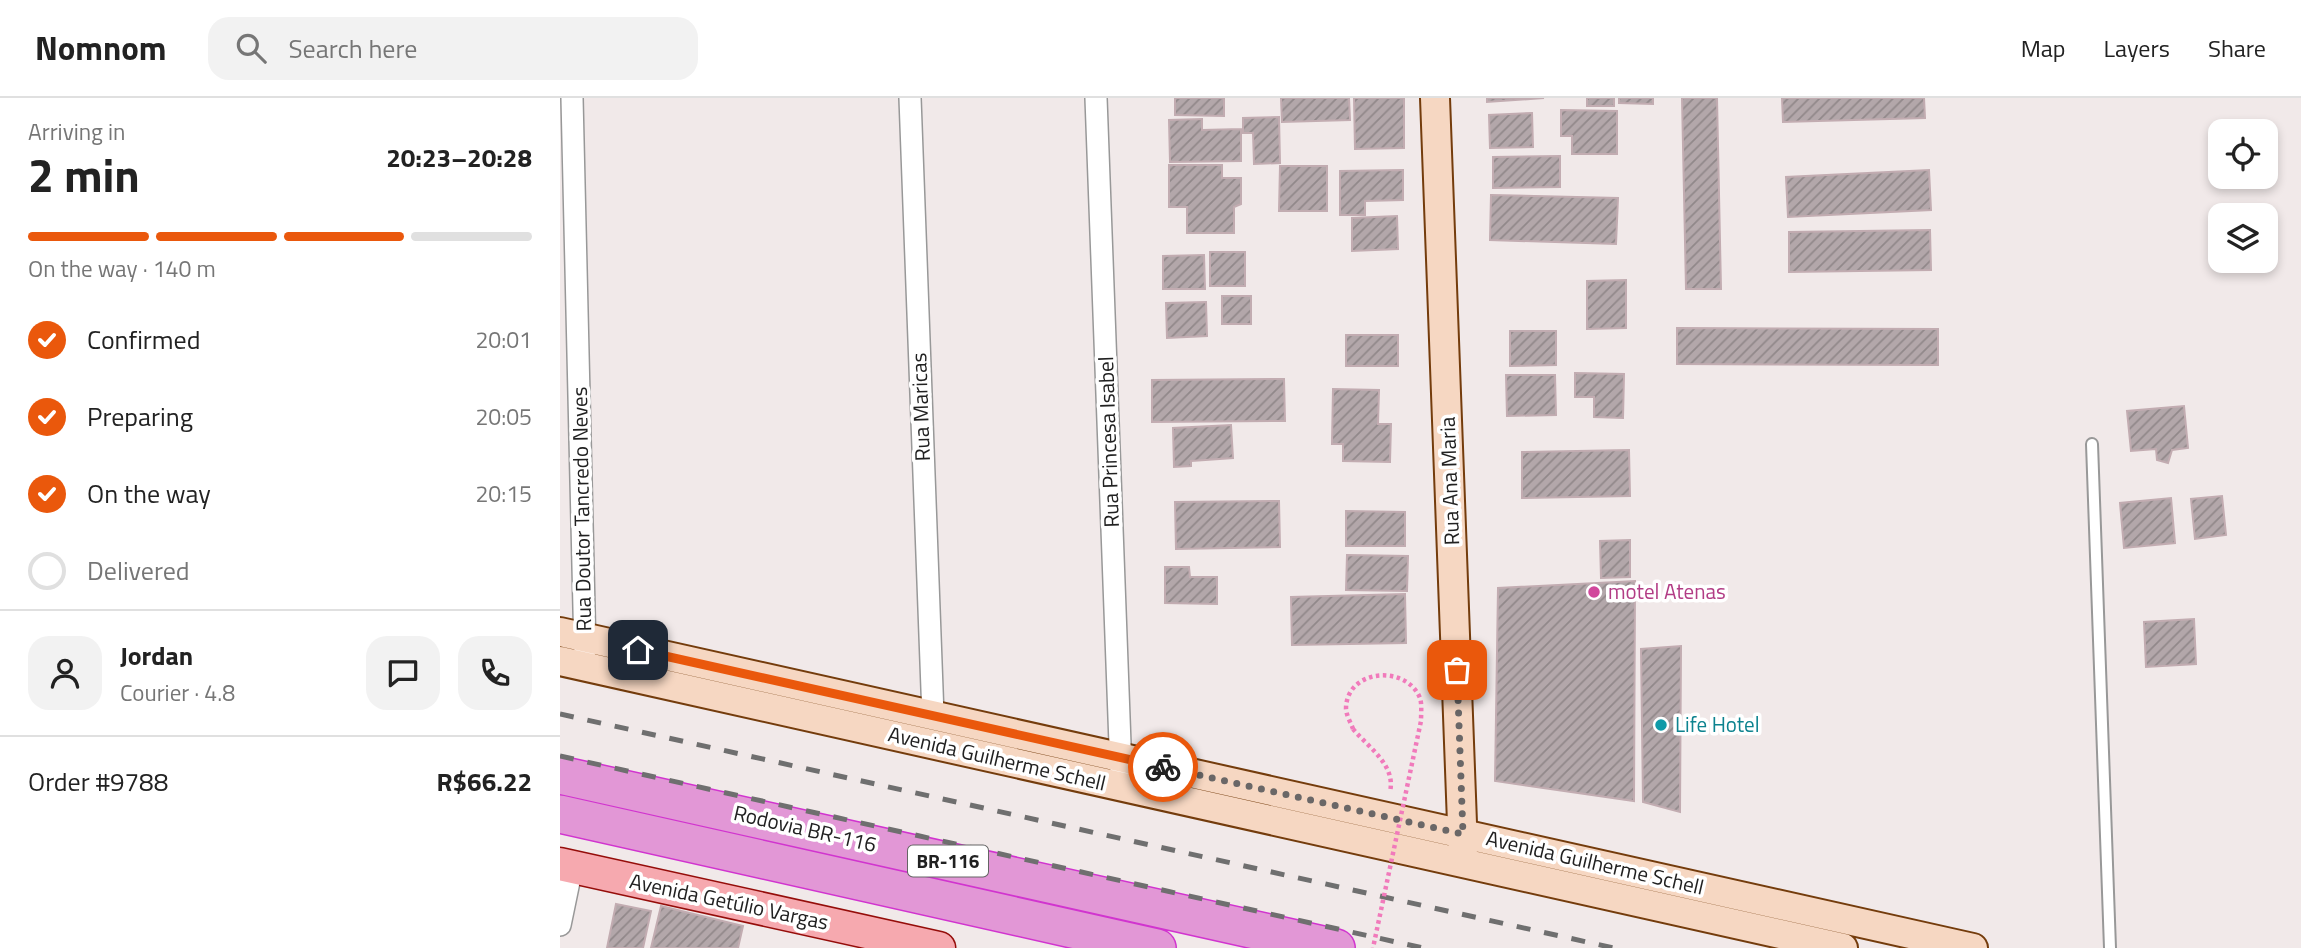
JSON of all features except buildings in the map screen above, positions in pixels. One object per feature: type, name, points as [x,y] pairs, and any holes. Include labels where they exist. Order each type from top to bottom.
[{"type":"highway","name":"Rodovia BR-116","points":[[560,775],[1336,948]]},
{"type":"highway","name":"Rodovia BR-116","points":[[560,814],[1157,948]]},
{"type":"main road","name":"Rua Ana Maria","points":[[1435,98],[1463,863]]},
{"type":"main road","name":"Avenida Guilherme Schell","points":[[572,635],[1973,948]]},
{"type":"main road","name":"Avenida Guilherme Schell","points":[[573,664],[1843,948]]},
{"type":"main road","name":"Avenida Getúlio Vargas","points":[[566,866],[939,948]]},
{"type":"street","name":"Rua Doutor Tancredo Neves","points":[[572,98],[573,664]]},
{"type":"street","name":"Rua Maricas","points":[[909,98],[933,716]]},
{"type":"street","name":"Rua Princesa Isabel","points":[[1096,98],[1121,787]]},
{"type":"street","points":[[560,925],[566,866]]},
{"type":"lane","points":[[2092,444],[2110,948]]},
{"type":"path","points":[[1373,948],[1421,721],[1420,698],[1406,682],[1390,675],[1376,675],[1359,681],[1350,694],[1345,710],[1353,729],[1388,766],[1392,782],[1385,817]]},
{"type":"railway","points":[[560,714],[1614,948]]},
{"type":"railway","points":[[560,756],[1423,948]]},
{"type":"way so far","points":[[1163,767],[1463,834],[1457,670]]},
{"type":"place","name":"motel Atenas","points":[[1594,592]]},
{"type":"place","name":"Life Hotel","points":[[1661,725]]},
{"type":"route","points":[[638,650],[1163,767]]}]
